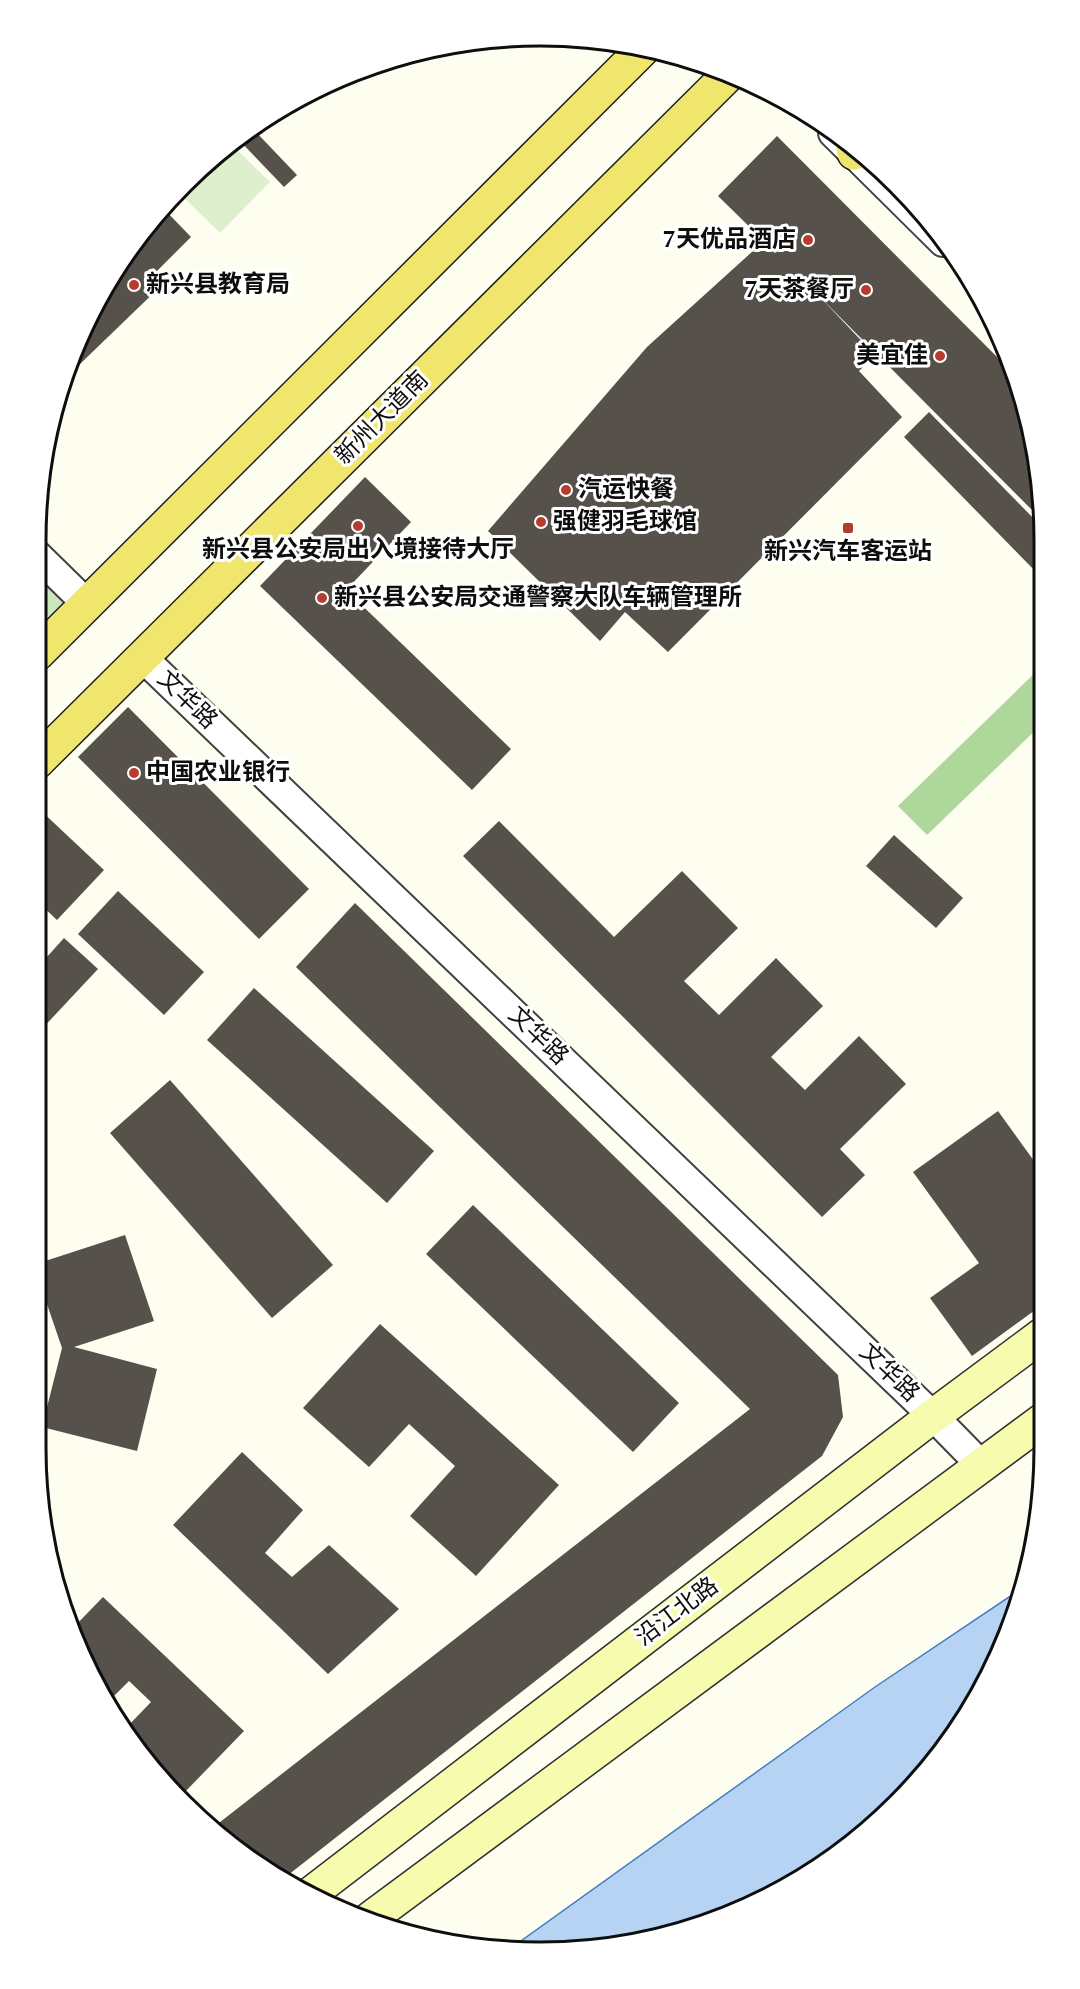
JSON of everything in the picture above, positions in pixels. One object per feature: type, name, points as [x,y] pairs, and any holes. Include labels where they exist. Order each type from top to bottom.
[{"type":"main road","points":[[46,645],[636,56]]},
{"type":"main road","name":"新州大道南","points":[[46,753],[722,81]]},
{"type":"main road","name":"沿江北路","points":[[317,1889],[1034,1341]]},
{"type":"main road","points":[[376,1914],[1034,1427]]},
{"type":"street","points":[[46,564],[87,604]]},
{"type":"street","name":"文华路","points":[[142,657],[933,1416],[982,1466]]},
{"type":"green space","points":[[237,150],[270,182],[220,233],[184,198]]},
{"type":"green space","points":[[46,564],[87,604],[46,645]]},
{"type":"green space","points":[[1034,674],[1034,732],[927,835],[898,806]]},
{"type":"water","points":[[1011,1596],[983,1667],[932,1749],[889,1798],[840,1841],[758,1892],[729,1905],[668,1926],[604,1938],[520,1941],[875,1687]]},
{"type":"building","points":[[259,135],[297,175],[284,187],[244,145]]},
{"type":"building","points":[[777,136],[999,359],[1017,412],[1029,476],[1032,510],[819,296],[875,355],[859,371],[902,417],[668,652],[625,612],[600,641],[488,531],[647,347],[764,241],[718,196]]},
{"type":"building","name":"新兴县教育局","points":[[169,215],[191,237],[157,271],[166,281],[80,364],[97,322],[113,293],[148,240]]},
{"type":"building","points":[[929,412],[1033,517],[1034,570],[904,437]]},
{"type":"building","points":[[365,477],[411,522],[346,590],[511,749],[472,790],[260,586]]},
{"type":"building","points":[[128,707],[309,889],[259,939],[78,757]]},
{"type":"building","points":[[46,815],[104,870],[57,920],[46,910]]},
{"type":"building","points":[[499,821],[614,937],[682,871],[738,928],[684,981],[719,1015],[776,958],[823,1006],[771,1057],[805,1090],[859,1036],[906,1084],[840,1149],[865,1175],[822,1217],[463,856]]},
{"type":"building","points":[[894,835],[963,898],[936,928],[866,866]]},
{"type":"building","points":[[118,891],[204,972],[164,1015],[78,934]]},
{"type":"building","points":[[355,903],[838,1375],[843,1417],[822,1456],[290,1874],[240,1841],[219,1823],[750,1409],[296,967]]},
{"type":"building","points":[[64,938],[98,969],[46,1025],[46,958]]},
{"type":"building","points":[[254,988],[434,1151],[387,1203],[207,1040]]},
{"type":"building","points":[[170,1080],[333,1265],[272,1318],[110,1133]]},
{"type":"building","points":[[998,1111],[1034,1161],[1034,1311],[972,1356],[930,1298],[979,1263],[913,1172]]},
{"type":"building","points":[[473,1205],[679,1403],[633,1452],[426,1254]]},
{"type":"building","points":[[125,1235],[154,1321],[74,1347],[157,1369],[137,1451],[46,1428],[46,1411],[62,1348],[46,1301],[46,1261]]},
{"type":"building","points":[[380,1324],[559,1485],[476,1576],[410,1516],[455,1466],[409,1424],[369,1467],[303,1408]]},
{"type":"building","points":[[242,1452],[303,1510],[265,1553],[292,1577],[329,1545],[399,1609],[328,1674],[173,1525]]},
{"type":"building","points":[[103,1597],[244,1731],[185,1792],[148,1749],[130,1723],[151,1702],[129,1681],[113,1697],[97,1667],[78,1622]]},
{"type":"place","name":"7天优品酒店","points":[[808,240]]},
{"type":"place","name":"新兴县教育局","points":[[134,285]]},
{"type":"place","name":"7天茶餐厅","points":[[866,290]]},
{"type":"place","name":"美宜佳","points":[[940,356]]},
{"type":"place","name":"汽运快餐","points":[[566,490]]},
{"type":"place","name":"强健羽毛球馆","points":[[541,522]]},
{"type":"place","name":"新兴县公安局出入境接待大厅","points":[[358,526]]},
{"type":"place","name":"新兴汽车客运站","points":[[848,528]]},
{"type":"place","name":"新兴县公安局交通警察大队车辆管理所","points":[[322,598]]},
{"type":"place","name":"中国农业银行","points":[[134,773]]}]
